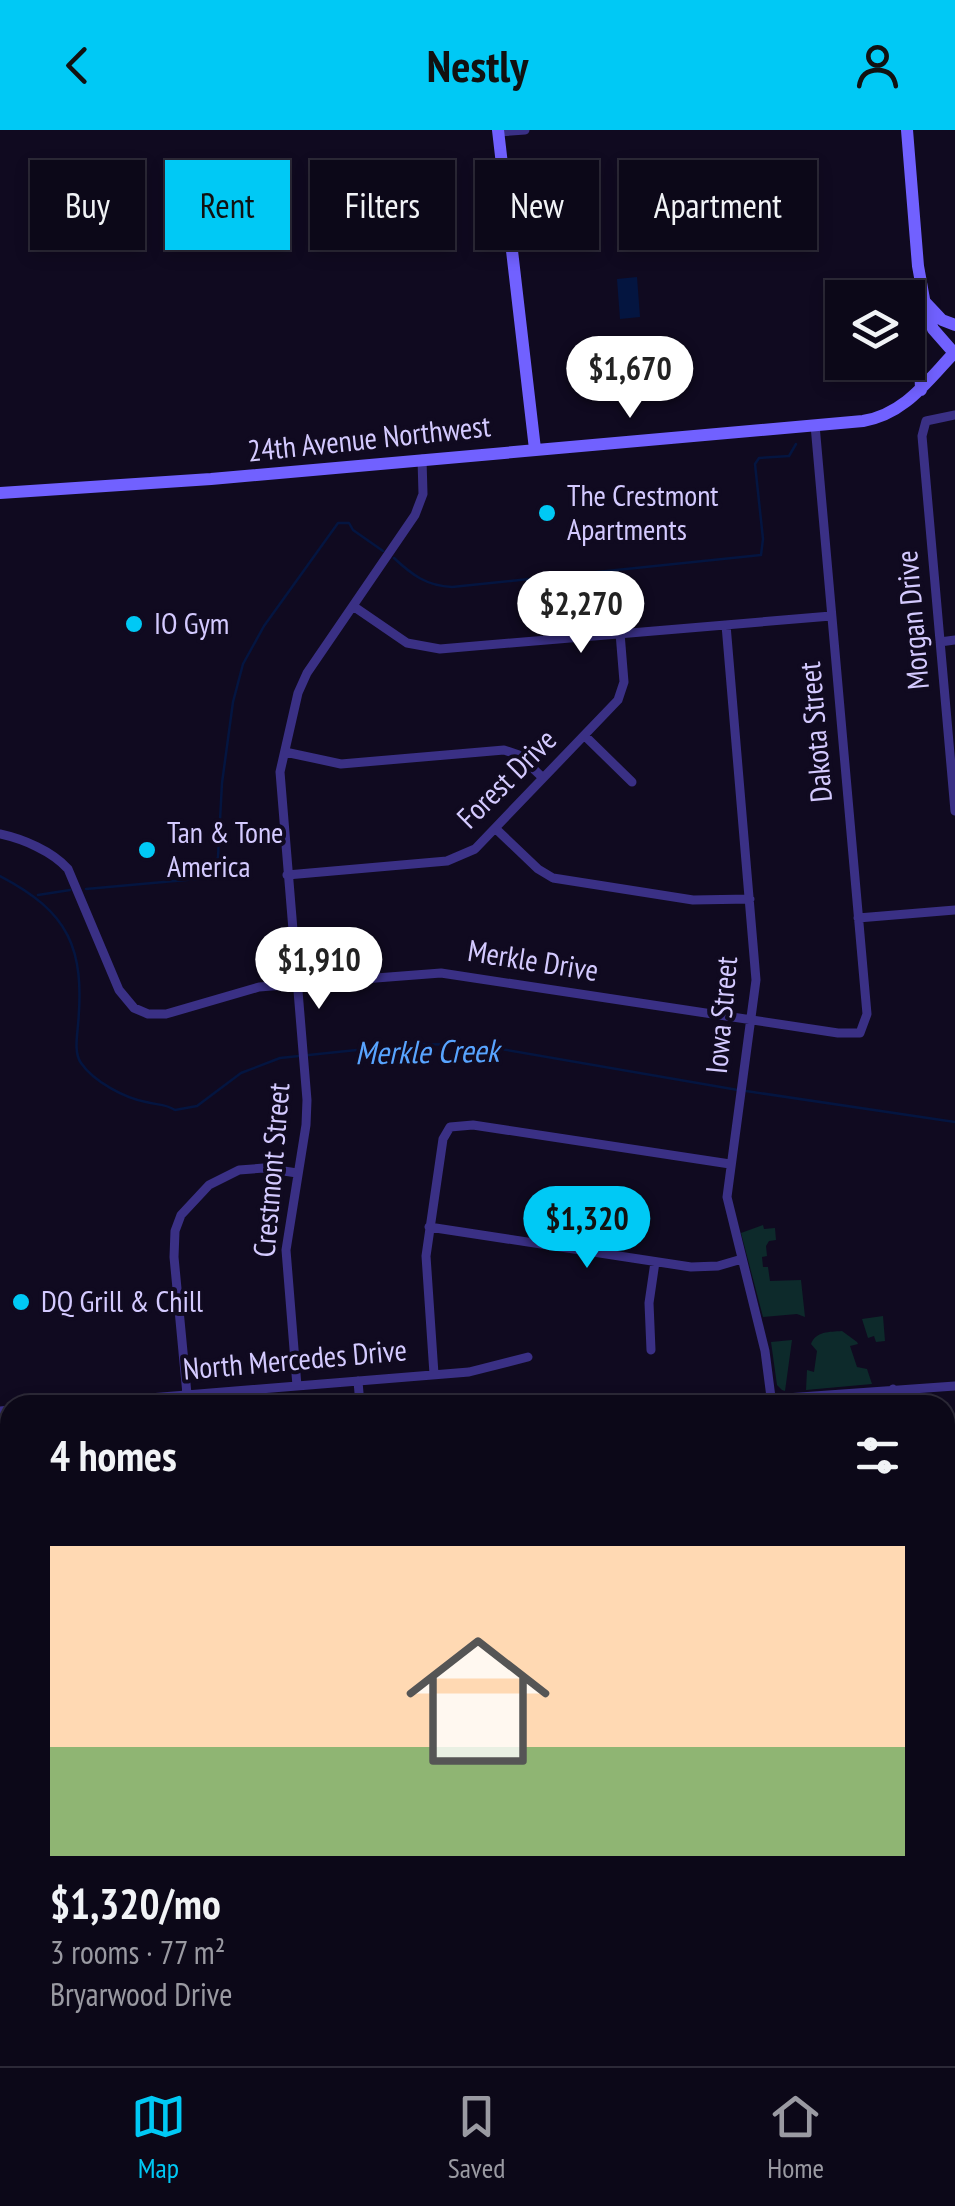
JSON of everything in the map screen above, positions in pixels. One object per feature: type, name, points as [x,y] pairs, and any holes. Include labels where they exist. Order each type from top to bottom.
[{"type":"main road","points":[[907,130],[918,266],[933,329],[955,353]]},
{"type":"main road","points":[[498,131],[536,449]]},
{"type":"main road","points":[[926,303],[942,320],[955,325]]},
{"type":"main road","points":[[920,390],[919,328],[926,303]]},
{"type":"main road","name":"24th Avenue Northwest","points":[[0,493],[198,480],[874,419],[898,409],[955,353]]},
{"type":"street","points":[[498,131],[525,130]]},
{"type":"street","name":"Morgan Drive","points":[[955,415],[930,418],[924,424],[955,811]]},
{"type":"street","name":"Dakota Street","points":[[815,425],[867,1014],[860,1033]]},
{"type":"street","name":"Crestmont Street","points":[[298,1386],[286,1250],[306,1125],[279,780],[301,684],[421,502],[422,459]]},
{"type":"street","points":[[353,606],[407,643],[428,649],[831,616]]},
{"type":"street","name":"Iowa Street","points":[[726,625],[756,980],[730,1164],[728,1208],[765,1351],[771,1395]]},
{"type":"street","name":"Forest Drive","points":[[287,874],[458,858],[475,849],[618,700],[623,689],[620,633]]},
{"type":"street","points":[[940,642],[955,640]]},
{"type":"street","points":[[585,736],[632,782]]},
{"type":"street","points":[[285,752],[341,764],[504,750],[519,755],[543,778]]},
{"type":"street","points":[[495,828],[538,870],[553,878],[693,900],[750,898]]},
{"type":"street","name":"Merkle Drive","points":[[0,834],[46,853],[68,868],[120,990],[134,1008],[148,1014],[175,1012],[247,988],[441,973],[838,1034],[860,1033]]},
{"type":"street","points":[[858,918],[955,910]]},
{"type":"street","points":[[434,1374],[426,1268],[446,1130],[457,1124],[730,1164]]},
{"type":"street","points":[[187,1394],[174,1257],[175,1232],[181,1215],[208,1185],[239,1170],[264,1168],[297,1173]]},
{"type":"street","points":[[430,1228],[705,1267],[742,1259]]},
{"type":"street","points":[[651,1350],[649,1303],[655,1262]]},
{"type":"street","name":"North Mercedes Drive","points":[[176,1395],[487,1369],[528,1356]]},
{"type":"street","points":[[358,1382],[359,1395]]},
{"type":"street","points":[[843,1395],[955,1386]]},
{"type":"street","points":[[893,1390],[893,1395]]},
{"type":"green space","points":[[763,1225],[764,1229],[775,1228],[776,1240],[766,1246],[763,1267],[768,1267],[770,1281],[801,1280],[805,1317],[763,1317],[741,1233]]},
{"type":"green space","points":[[883,1316],[885,1341],[876,1342],[874,1336],[868,1338],[862,1319]]},
{"type":"green space","points":[[842,1331],[857,1342],[850,1346],[857,1367],[867,1369],[872,1384],[806,1390],[807,1370],[814,1372],[817,1351],[811,1344],[813,1340],[824,1333]]},
{"type":"green space","points":[[792,1340],[785,1391],[777,1385],[771,1342]]},
{"type":"water","points":[[637,277],[640,317],[620,319],[617,279]]},
{"type":"waterway","points":[[394,558],[420,578],[452,587],[761,555],[763,539],[755,464],[759,458],[789,456],[796,444]]},
{"type":"waterway","points":[[86,889],[208,878],[218,857],[222,783],[233,702],[243,664],[264,626],[338,523],[349,523],[383,551]]},
{"type":"waterway","name":"Merkle Creek","points":[[0,876],[42,904],[68,935],[78,974],[77,1055],[81,1063],[102,1083],[138,1100],[175,1110],[197,1106],[241,1073],[280,1058],[414,1044],[478,1045],[738,1090]]},
{"type":"waterway","points":[[38,895],[70,890]]},
{"type":"waterway","name":"Merkle Creek","points":[[746,1091],[955,1122]]},
{"type":"place","name":"The Crestmont Apartments","points":[[547,513]]},
{"type":"place","name":"IO Gym","points":[[134,624]]},
{"type":"place","name":"Tan & Tone America","points":[[147,850]]},
{"type":"place","name":"DQ Grill & Chill","points":[[21,1302]]}]
